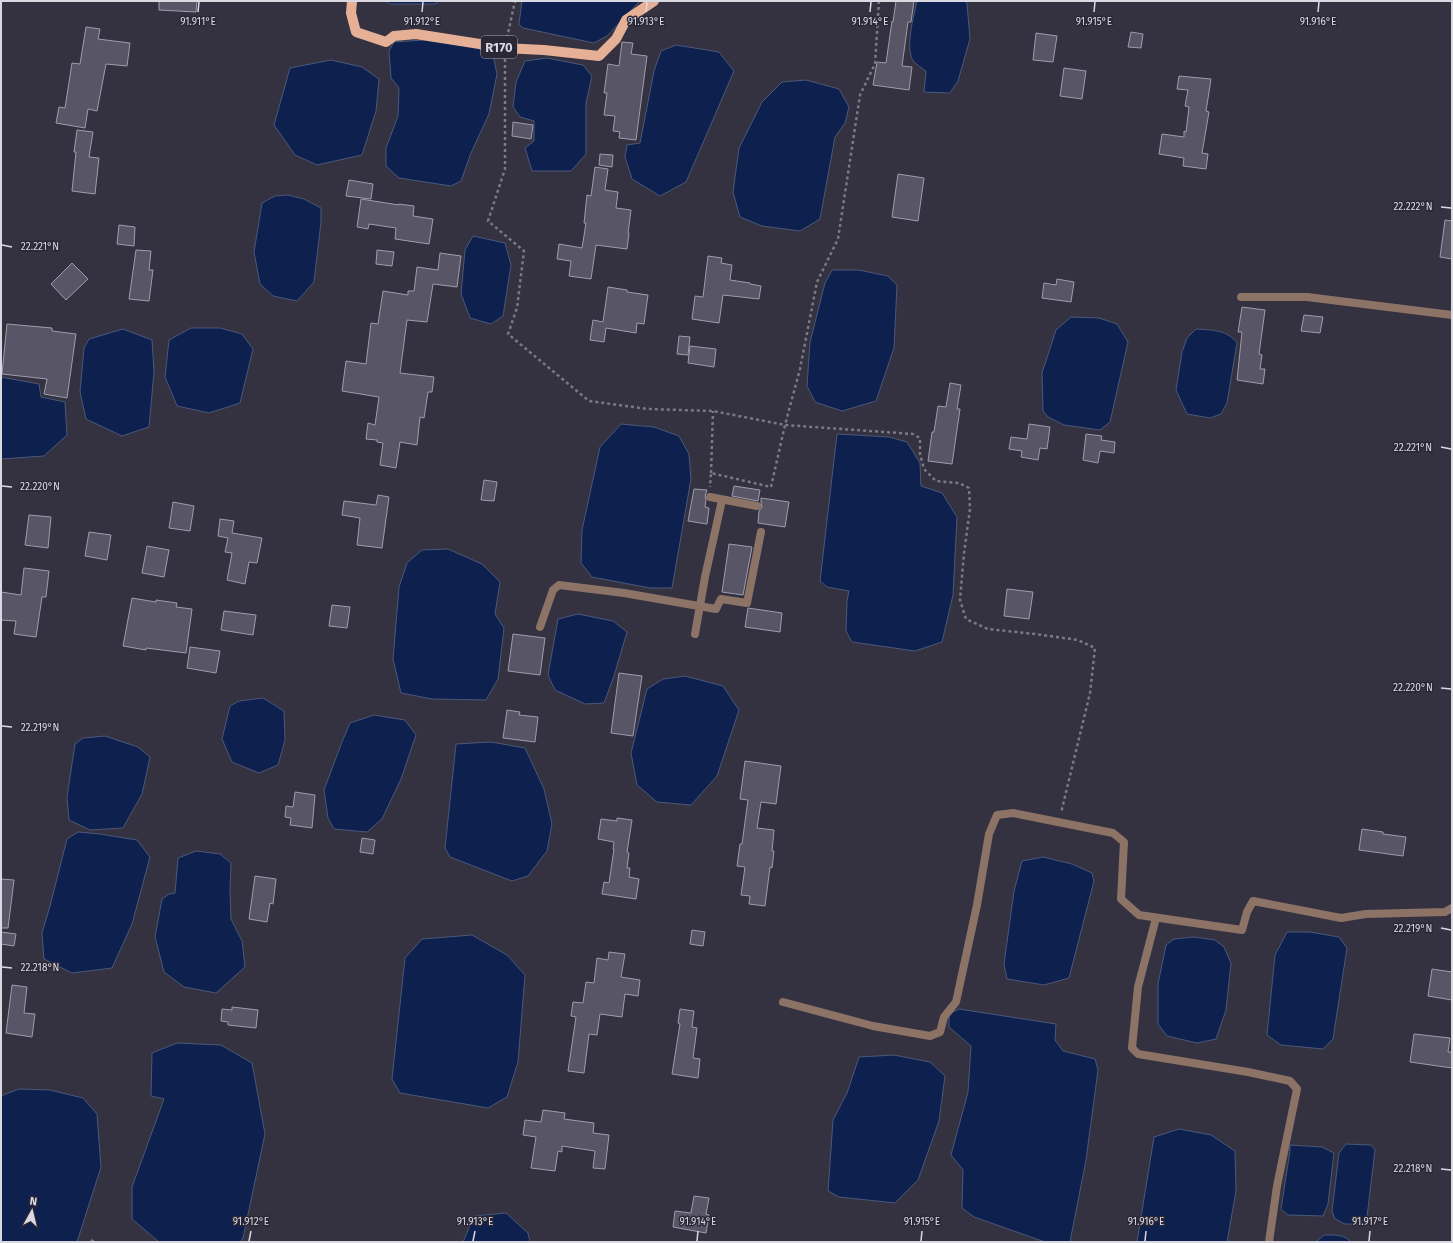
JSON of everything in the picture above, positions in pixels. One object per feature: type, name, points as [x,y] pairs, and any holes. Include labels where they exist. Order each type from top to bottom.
[{"type":"main road","name":"R170","points":[[352,1],[351,14],[356,32],[386,42],[394,36],[416,34],[505,48],[544,50],[599,56],[616,39],[626,20],[654,1]]},
{"type":"street","points":[[1240,297],[1307,298],[1452,315]]},
{"type":"street","points":[[710,497],[756,506]]},
{"type":"street","points":[[695,634],[705,577],[722,500]]},
{"type":"street","points":[[540,627],[553,590],[559,585],[624,593],[716,609],[721,599],[747,603],[761,532]]},
{"type":"street","points":[[783,1002],[880,1027],[930,1036],[940,1032],[944,1017],[956,1002],[977,904],[989,834],[997,815],[1013,813],[1114,834],[1124,842],[1121,899],[1139,915],[1242,930],[1247,912],[1253,901],[1341,918],[1366,914],[1445,912],[1452,908]]},
{"type":"street","points":[[1156,918],[1138,987],[1132,1048],[1138,1054],[1248,1072],[1290,1081],[1297,1089],[1277,1186],[1268,1242]]},
{"type":"path","points":[[515,1],[505,48],[505,169],[488,221],[524,251],[517,308],[508,334],[590,400],[648,409],[713,411],[785,425],[913,434],[920,438],[920,454],[924,469],[936,481],[959,484],[969,488],[970,509],[960,600],[966,619],[988,629],[1078,640],[1095,648],[1090,693],[1059,822]]},
{"type":"path","points":[[711,473],[771,487],[785,425],[800,369],[816,282],[838,238],[860,95],[875,64],[879,1]]},
{"type":"path","points":[[710,497],[713,411]]},
{"type":"water","points":[[386,1],[437,1],[436,4],[390,4]]},
{"type":"water","points":[[522,1],[638,1],[638,3],[607,36],[594,43],[523,28],[519,24]]},
{"type":"water","points":[[917,1],[965,1],[967,4],[970,39],[958,81],[950,93],[924,92],[926,71],[914,62],[911,56],[910,41]]},
{"type":"water","points":[[424,40],[475,47],[493,55],[497,74],[489,114],[471,153],[461,181],[451,186],[399,178],[386,166],[386,148],[398,116],[399,88],[391,78],[389,51],[394,42]]},
{"type":"water","points":[[676,45],[719,52],[734,71],[686,182],[660,196],[632,179],[625,157],[627,145],[640,143],[654,71],[661,51]]},
{"type":"water","points":[[547,58],[583,65],[592,76],[586,103],[586,154],[571,171],[532,171],[525,148],[534,141],[534,121],[520,117],[513,107],[516,82],[525,61]]},
{"type":"water","points":[[331,60],[362,67],[379,79],[376,111],[362,155],[317,165],[295,155],[274,125],[290,68]]},
{"type":"water","points":[[806,80],[839,89],[849,107],[845,123],[835,137],[820,219],[800,231],[762,226],[740,217],[733,192],[739,148],[762,102],[782,82]]},
{"type":"water","points":[[288,195],[304,199],[321,208],[321,222],[314,282],[297,301],[273,296],[260,284],[254,252],[262,203],[275,196]]},
{"type":"water","points":[[473,236],[505,243],[511,265],[503,316],[491,324],[470,318],[461,294],[465,250]]},
{"type":"water","points":[[832,270],[859,270],[888,276],[897,285],[894,348],[876,401],[842,411],[815,402],[807,386],[810,342],[825,283]]},
{"type":"water","points":[[1071,317],[1099,318],[1117,324],[1128,342],[1110,422],[1100,430],[1064,425],[1048,417],[1043,411],[1042,373],[1056,330]]},
{"type":"water","points":[[191,328],[220,328],[242,334],[253,349],[240,403],[209,413],[177,406],[165,377],[169,340]]},
{"type":"water","points":[[123,329],[152,340],[154,372],[149,427],[122,436],[86,419],[80,392],[84,348],[89,339]]},
{"type":"water","points":[[1196,329],[1214,330],[1224,333],[1229,335],[1237,343],[1227,403],[1221,414],[1210,418],[1187,414],[1176,390],[1182,352],[1187,338]]},
{"type":"water","points":[[1,377],[39,384],[41,397],[65,402],[67,435],[44,456],[1,459]]},
{"type":"water","points":[[621,424],[654,427],[679,436],[689,454],[691,479],[672,588],[650,588],[592,577],[581,563],[582,530],[600,447]]},
{"type":"water","points":[[837,434],[889,437],[907,442],[920,463],[921,486],[942,493],[957,517],[953,595],[942,642],[915,651],[852,642],[846,631],[847,601],[849,591],[827,587],[820,581]]},
{"type":"water","points":[[448,549],[482,564],[500,582],[495,614],[504,628],[498,679],[486,700],[432,699],[401,693],[393,659],[399,587],[407,563],[422,550]]},
{"type":"water","points":[[578,614],[613,621],[627,632],[604,703],[585,704],[555,690],[548,675],[558,619]]},
{"type":"water","points":[[685,676],[723,686],[739,710],[717,776],[691,805],[657,802],[637,785],[631,753],[647,689],[663,679]]},
{"type":"water","points":[[263,698],[284,711],[285,740],[278,765],[259,773],[232,762],[222,739],[230,706],[239,701]]},
{"type":"water","points":[[374,715],[405,720],[416,735],[401,779],[382,819],[367,832],[334,829],[328,818],[324,790],[350,723]]},
{"type":"water","points":[[105,736],[138,747],[150,757],[142,794],[123,828],[90,830],[69,820],[67,797],[75,744],[83,738]]},
{"type":"water","points":[[491,742],[525,748],[544,789],[552,824],[547,851],[528,876],[512,881],[450,857],[445,848],[456,744]]},
{"type":"water","points":[[78,832],[137,840],[150,857],[132,924],[112,968],[72,973],[44,959],[42,933],[67,839]]},
{"type":"water","points":[[196,851],[220,854],[231,863],[231,919],[242,941],[245,967],[216,993],[184,987],[164,972],[155,937],[162,899],[169,894],[175,893],[178,858]]},
{"type":"water","points":[[1043,857],[1072,864],[1092,873],[1094,881],[1069,978],[1044,985],[1007,979],[1004,964],[1014,891],[1022,861]]},
{"type":"water","points":[[1287,932],[1310,932],[1339,937],[1347,948],[1333,1039],[1323,1049],[1281,1045],[1267,1035],[1275,955]]},
{"type":"water","points":[[472,935],[507,955],[525,975],[518,1062],[507,1097],[488,1108],[400,1093],[392,1079],[405,958],[422,939]]},
{"type":"water","points":[[1194,937],[1215,940],[1224,947],[1231,963],[1226,1010],[1216,1039],[1197,1043],[1167,1036],[1158,1024],[1158,984],[1166,945],[1174,939]]},
{"type":"water","points":[[959,1009],[1056,1024],[1055,1040],[1063,1051],[1095,1059],[1098,1070],[1086,1160],[1070,1242],[1045,1242],[974,1217],[962,1208],[963,1170],[951,1155],[968,1092],[971,1046],[949,1027],[949,1014]]},
{"type":"water","points":[[177,1043],[221,1045],[252,1063],[265,1134],[243,1238],[240,1242],[159,1242],[132,1219],[132,1187],[164,1099],[151,1096],[152,1053]]},
{"type":"water","points":[[894,1055],[930,1062],[945,1076],[939,1121],[918,1180],[895,1203],[839,1197],[828,1191],[833,1120],[847,1093],[859,1057]]},
{"type":"water","points":[[19,1089],[50,1090],[83,1098],[97,1114],[101,1167],[77,1242],[1,1242],[1,1097]]},
{"type":"water","points":[[1179,1129],[1211,1135],[1235,1151],[1236,1191],[1227,1242],[1137,1242],[1154,1137]]},
{"type":"water","points":[[1346,1144],[1371,1145],[1375,1150],[1367,1217],[1360,1224],[1345,1224],[1335,1219],[1332,1211],[1339,1153]]},
{"type":"water","points":[[1290,1145],[1322,1147],[1334,1153],[1328,1204],[1323,1216],[1288,1215],[1281,1209]]},
{"type":"water","points":[[506,1213],[528,1233],[530,1242],[463,1242],[474,1216]]},
{"type":"water","points":[[1324,1235],[1342,1236],[1351,1242],[1316,1242]]},
{"type":"building","points":[[159,1],[197,1],[196,12],[159,10]]},
{"type":"building","points":[[896,1],[914,1],[911,22],[908,22],[902,66],[912,67],[909,90],[873,85],[877,62],[886,63]]},
{"type":"building","points":[[86,27],[100,29],[98,39],[130,43],[127,66],[106,64],[97,111],[88,109],[85,128],[56,123],[59,107],[65,108],[72,63],[80,64]]},
{"type":"building","points":[[1131,32],[1143,34],[1141,48],[1128,47]]},
{"type":"building","points":[[1036,33],[1057,36],[1053,62],[1033,60]]},
{"type":"building","points":[[622,42],[633,43],[631,54],[647,56],[636,140],[619,138],[620,132],[613,131],[615,116],[604,115],[607,93],[604,93],[608,64],[619,66]]},
{"type":"building","points":[[1064,68],[1086,71],[1082,99],[1060,96]]},
{"type":"building","points":[[1179,76],[1211,79],[1206,111],[1209,112],[1202,153],[1208,154],[1206,169],[1183,166],[1184,158],[1159,154],[1162,134],[1184,137],[1184,131],[1186,132],[1189,107],[1185,106],[1188,90],[1177,89]]},
{"type":"building","points":[[513,122],[533,125],[531,139],[512,136]]},
{"type":"building","points":[[77,130],[93,132],[89,157],[99,158],[95,194],[72,191]]},
{"type":"building","points":[[600,154],[613,155],[612,167],[599,165]]},
{"type":"building","points":[[595,167],[608,169],[605,190],[618,192],[616,208],[631,210],[627,249],[596,245],[591,279],[569,276],[571,261],[557,259],[559,244],[582,248],[586,223],[584,223],[587,195],[591,196]]},
{"type":"building","points":[[898,174],[924,178],[918,221],[892,217]]},
{"type":"building","points":[[349,180],[373,184],[371,199],[346,196]]},
{"type":"building","points":[[361,199],[414,206],[413,216],[433,219],[429,244],[395,239],[396,228],[369,224],[368,229],[357,227]]},
{"type":"building","points":[[1445,220],[1452,221],[1452,259],[1440,257]]},
{"type":"building","points":[[119,225],[135,227],[134,246],[117,244]]},
{"type":"building","points":[[136,250],[151,251],[149,270],[153,270],[149,301],[129,299]]},
{"type":"building","points":[[377,250],[394,252],[392,266],[376,264]]},
{"type":"building","points":[[440,253],[461,256],[457,287],[433,284],[427,322],[407,320],[400,373],[434,377],[432,392],[428,392],[424,418],[420,417],[417,445],[400,442],[396,468],[380,465],[383,443],[377,442],[377,440],[366,439],[368,423],[375,425],[379,397],[342,391],[346,361],[366,364],[371,323],[378,324],[383,291],[408,295],[408,291],[414,291],[417,267],[438,270]]},
{"type":"building","points":[[708,256],[722,258],[721,263],[732,265],[730,280],[761,286],[759,299],[723,295],[719,323],[692,319],[695,296],[703,297]]},
{"type":"building","points":[[72,263],[88,279],[66,300],[51,284]]},
{"type":"building","points":[[1057,279],[1074,282],[1071,302],[1042,298],[1044,283],[1056,285]]},
{"type":"building","points":[[608,287],[648,295],[644,324],[637,323],[636,333],[606,328],[604,342],[590,340],[593,320],[603,322]]},
{"type":"building","points":[[1242,307],[1265,310],[1259,354],[1262,355],[1260,369],[1265,369],[1263,384],[1237,380],[1242,332],[1238,332]]},
{"type":"building","points":[[1304,315],[1323,317],[1320,333],[1301,331]]},
{"type":"building","points":[[7,324],[52,328],[52,331],[76,334],[67,398],[44,394],[47,379],[2,374]]},
{"type":"building","points":[[679,336],[690,337],[688,355],[677,354]]},
{"type":"building","points":[[690,346],[716,349],[714,367],[688,363]]},
{"type":"building","points":[[950,383],[961,385],[957,409],[960,409],[952,464],[928,461],[932,432],[934,432],[938,406],[946,407]]},
{"type":"building","points":[[1029,424],[1050,427],[1047,449],[1040,448],[1038,460],[1021,457],[1022,451],[1009,449],[1011,437],[1027,439]]},
{"type":"building","points":[[1086,434],[1102,436],[1101,440],[1115,442],[1114,453],[1100,451],[1098,463],[1083,460]]},
{"type":"building","points":[[484,480],[497,482],[494,501],[481,500]]},
{"type":"building","points":[[734,486],[760,490],[758,501],[732,496]]},
{"type":"building","points":[[694,489],[707,490],[705,496],[705,507],[709,508],[707,524],[688,521]]},
{"type":"building","points":[[378,495],[389,497],[382,548],[357,545],[360,518],[342,515],[344,501],[376,505]]},
{"type":"building","points":[[761,498],[789,502],[785,527],[758,523],[759,511],[762,507]]},
{"type":"building","points":[[173,502],[194,506],[190,531],[169,528]]},
{"type":"building","points":[[29,515],[51,517],[48,548],[25,545]]},
{"type":"building","points":[[220,519],[234,521],[232,533],[262,538],[257,563],[249,562],[245,584],[227,580],[232,553],[225,552],[228,538],[218,536]]},
{"type":"building","points":[[89,532],[111,535],[107,560],[85,556]]},
{"type":"building","points":[[729,544],[752,547],[743,595],[722,592]]},
{"type":"building","points":[[147,546],[169,550],[164,577],[142,573]]},
{"type":"building","points":[[24,568],[49,571],[46,597],[42,597],[36,637],[14,634],[16,621],[1,620],[1,592],[21,595]]},
{"type":"building","points":[[1007,589],[1033,592],[1029,619],[1004,616]]},
{"type":"building","points":[[132,598],[156,602],[156,600],[177,603],[176,607],[192,609],[186,653],[146,648],[146,650],[123,646]]},
{"type":"building","points":[[332,605],[350,607],[347,628],[329,626]]},
{"type":"building","points":[[748,608],[782,613],[780,632],[745,627]]},
{"type":"building","points":[[224,611],[256,615],[253,635],[221,630]]},
{"type":"building","points":[[513,634],[545,638],[540,675],[508,671]]},
{"type":"building","points":[[190,647],[220,651],[216,673],[187,668]]},
{"type":"building","points":[[619,673],[642,676],[633,736],[611,733]]},
{"type":"building","points":[[507,710],[520,712],[519,715],[538,717],[535,742],[503,738]]},
{"type":"building","points":[[745,761],[781,766],[776,804],[761,802],[757,828],[774,830],[772,868],[770,867],[765,906],[749,904],[750,896],[741,895],[745,867],[737,866],[740,844],[742,844],[748,800],[740,799]]},
{"type":"building","points":[[295,792],[315,795],[312,828],[290,825],[291,818],[285,817],[286,806],[293,807]]},
{"type":"building","points":[[617,818],[632,820],[627,852],[629,853],[627,868],[630,868],[629,877],[639,879],[636,899],[602,894],[604,882],[609,883],[614,842],[598,839],[601,819],[617,821]]},
{"type":"building","points":[[1362,829],[1406,837],[1403,856],[1359,850]]},
{"type":"building","points":[[362,838],[375,840],[373,854],[360,852]]},
{"type":"building","points":[[255,876],[276,879],[273,904],[270,903],[267,922],[249,919]]},
{"type":"building","points":[[1,879],[14,880],[8,928],[1,928]]},
{"type":"building","points":[[692,930],[705,932],[703,946],[690,944]]},
{"type":"building","points":[[1,932],[16,934],[14,946],[1,944]]},
{"type":"building","points":[[609,952],[625,954],[621,977],[640,980],[638,996],[625,994],[622,1017],[600,1014],[597,1035],[589,1034],[584,1073],[568,1071],[576,1017],[571,1016],[573,1002],[583,1003],[586,982],[594,983],[597,958],[608,960]]},
{"type":"building","points":[[1432,969],[1452,972],[1452,1000],[1428,996]]},
{"type":"building","points":[[12,985],[27,987],[24,1013],[35,1014],[32,1037],[6,1033]]},
{"type":"building","points":[[232,1007],[258,1010],[256,1028],[228,1025],[228,1022],[221,1021],[222,1009],[232,1010]]},
{"type":"building","points":[[680,1009],[694,1011],[692,1027],[697,1028],[693,1058],[700,1059],[698,1078],[672,1074],[680,1024],[678,1023]]},
{"type":"building","points":[[1414,1034],[1450,1038],[1448,1052],[1452,1052],[1452,1068],[1410,1062]]},
{"type":"building","points":[[543,1110],[565,1113],[564,1119],[594,1123],[593,1133],[609,1135],[605,1169],[593,1168],[595,1151],[562,1146],[562,1152],[558,1151],[555,1171],[531,1168],[536,1137],[523,1135],[525,1120],[541,1122]]},
{"type":"building","points":[[694,1196],[709,1198],[706,1214],[709,1215],[706,1233],[673,1227],[675,1211],[691,1213]]}]
